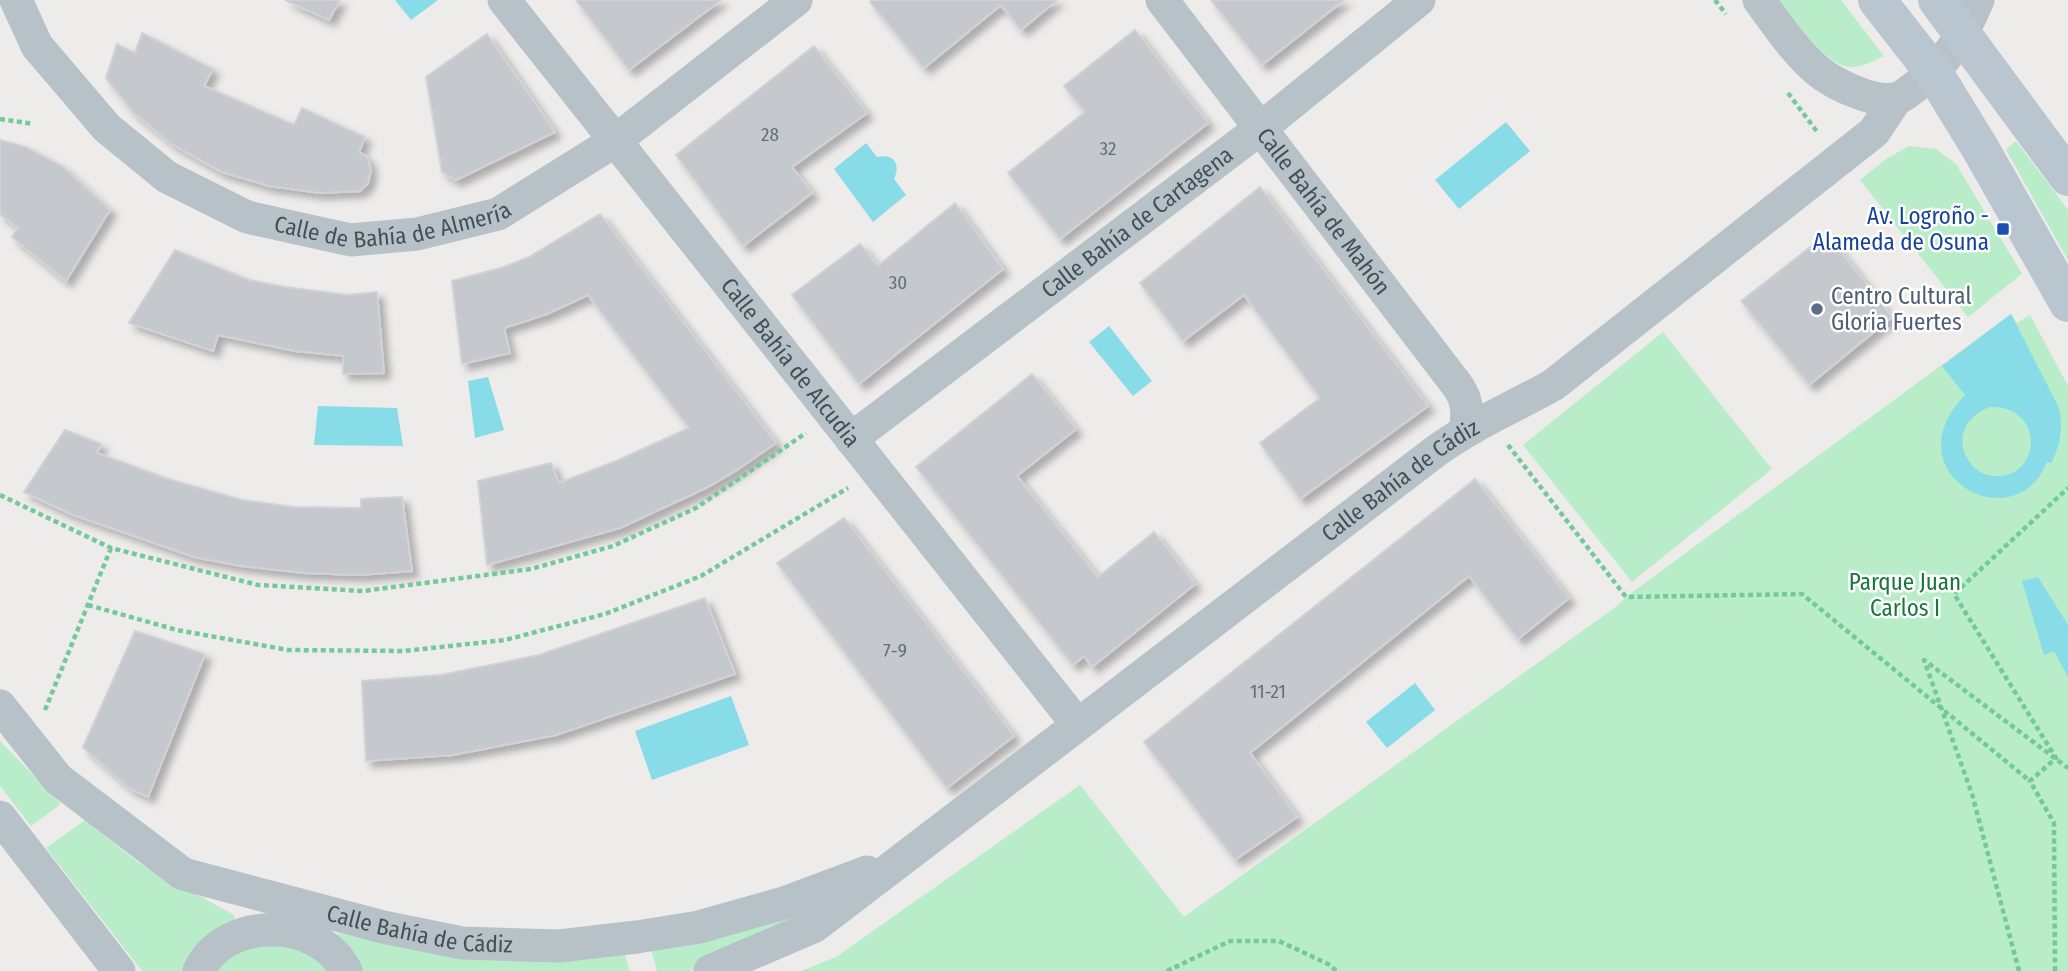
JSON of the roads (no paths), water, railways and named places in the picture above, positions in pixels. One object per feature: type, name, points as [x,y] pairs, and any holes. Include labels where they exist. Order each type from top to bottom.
[{"type":"main road","points":[[1877,0],[1934,73],[2068,303]]},
{"type":"main road","points":[[1937,0],[2068,177]]},
{"type":"street","name":"Calle de Bahía de Almería","points":[[16,0],[37,46],[107,128],[167,177],[247,217],[351,240],[417,233],[498,214],[615,142],[796,0]]},
{"type":"street","name":"Calle Bahía de Alcudia","points":[[503,0],[1077,724]]},
{"type":"street","name":"Calle Bahía de Mahón","points":[[1163,0],[1465,397],[1467,418],[1476,425]]},
{"type":"street","name":"Calle Bahía de Cartagena","points":[[851,439],[1261,128],[1419,0]]},
{"type":"street","points":[[1759,0],[1798,50],[1819,71],[1845,88],[1874,98],[1896,99],[1934,73],[1963,34],[1978,0]]},
{"type":"street","name":"Calle Bahía de Cádiz","points":[[710,971],[815,926],[1077,724],[1476,425],[1516,407],[1564,376],[1874,132],[1896,99]]},
{"type":"street","name":"Calle Bahía de Cádiz","points":[[0,706],[58,779],[183,874],[301,919],[383,927],[462,943],[559,946],[699,927],[784,903],[900,860]]},
{"type":"street","points":[[0,817],[119,971]]},
{"type":"street","points":[[199,971],[220,946],[243,934],[301,919],[346,971]]},
{"type":"water","points":[[395,0],[438,0],[411,20]]},
{"type":"water","points":[[1506,122],[1530,151],[1459,209],[1435,180]]},
{"type":"water","points":[[866,143],[877,157],[892,158],[897,169],[894,179],[906,195],[873,222],[834,169]]},
{"type":"water","points":[[2011,314],[2059,408],[2060,415],[2061,429],[2057,450],[2051,463],[2047,462],[2031,486],[2010,497],[1987,497],[1966,488],[1949,472],[1941,450],[1945,424],[1965,395],[1942,366]],"holes":[[[1990,407],[2008,410],[2021,418],[2028,429],[2031,442],[2028,455],[2021,467],[2009,474],[1985,474],[1975,468],[1967,458],[1962,442],[1963,434],[1970,421],[1982,411]]]},
{"type":"water","points":[[1109,326],[1152,381],[1133,396],[1089,342]]},
{"type":"water","points":[[488,377],[504,430],[475,438],[468,381]]},
{"type":"water","points":[[318,406],[397,408],[403,446],[314,445]]},
{"type":"water","points":[[2038,577],[2068,625],[2068,677],[2054,651],[2044,655],[2022,581]]},
{"type":"water","points":[[1415,683],[1435,710],[1387,748],[1366,722]]},
{"type":"water","points":[[731,696],[749,745],[652,780],[635,731]]},
{"type":"place","name":"Av. Logroño - Alameda de Osuna","points":[[2003,229]]},
{"type":"place","name":"Centro Cultural Gloria Fuertes","points":[[1817,309]]},
{"type":"park label","name":"Parque Juan Carlos I","points":[[1905,595]]}]
